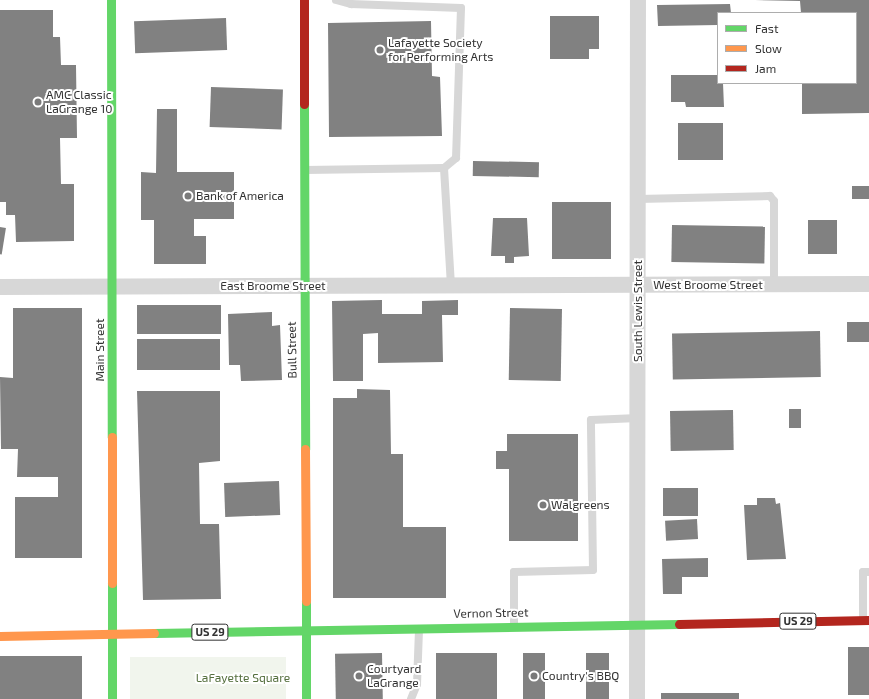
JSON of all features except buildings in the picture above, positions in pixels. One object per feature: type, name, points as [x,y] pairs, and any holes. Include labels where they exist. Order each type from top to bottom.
[{"type":"street","name":"Main Street","points":[[111,0],[112,699]]},
{"type":"street","name":"Bull Street","points":[[304,0],[302,170],[306,699]]},
{"type":"street","name":"South Lewis Street","points":[[637,699],[638,0]]},
{"type":"street","name":"West Broome Street","points":[[547,285],[869,284]]},
{"type":"street","name":"East Broome Street","points":[[0,287],[547,285]]},
{"type":"street","name":"Vernon Street","points":[[113,635],[637,622],[866,620]]},
{"type":"street","name":"US 29","points":[[0,636],[113,635]]},
{"type":"lane","points":[[302,170],[444,168],[456,158],[461,8],[351,4],[336,0]]},
{"type":"lane","points":[[444,168],[451,286]]},
{"type":"lane","points":[[638,199],[770,196],[774,201],[774,284]]},
{"type":"lane","points":[[514,625],[514,572],[593,570],[591,420],[638,418]]},
{"type":"lane","points":[[866,572],[866,620]]},
{"type":"lane","points":[[411,699],[418,684],[419,627]]},
{"type":"green space","name":"LaFayette Square","points":[[130,657],[286,657],[286,699],[130,699]]},
{"type":"traffic: fast","points":[[111,0],[112,437]]},
{"type":"traffic: fast","points":[[304,104],[305,449]]},
{"type":"traffic: fast","points":[[112,583],[112,699]]},
{"type":"traffic: fast","points":[[306,601],[306,699]]},
{"type":"traffic: fast","points":[[154,633],[679,624]]},
{"type":"traffic: slow","points":[[112,437],[112,583]]},
{"type":"traffic: slow","points":[[305,449],[306,601]]},
{"type":"traffic: slow","points":[[0,636],[154,633]]},
{"type":"traffic: jam","points":[[304,0],[304,104]]},
{"type":"traffic: jam","points":[[679,624],[869,620]]},
{"type":"place","name":"Lafayette Society for Performing Arts","points":[[380,50]]},
{"type":"place","name":"AMC Classic LaGrange 10","points":[[38,102]]},
{"type":"place","name":"Bank of America","points":[[188,196]]},
{"type":"place","name":"Walgreens","points":[[543,505]]},
{"type":"place","name":"Courtyard LaGrange","points":[[359,676]]},
{"type":"place","name":"Country's BBQ","points":[[534,676]]}]
